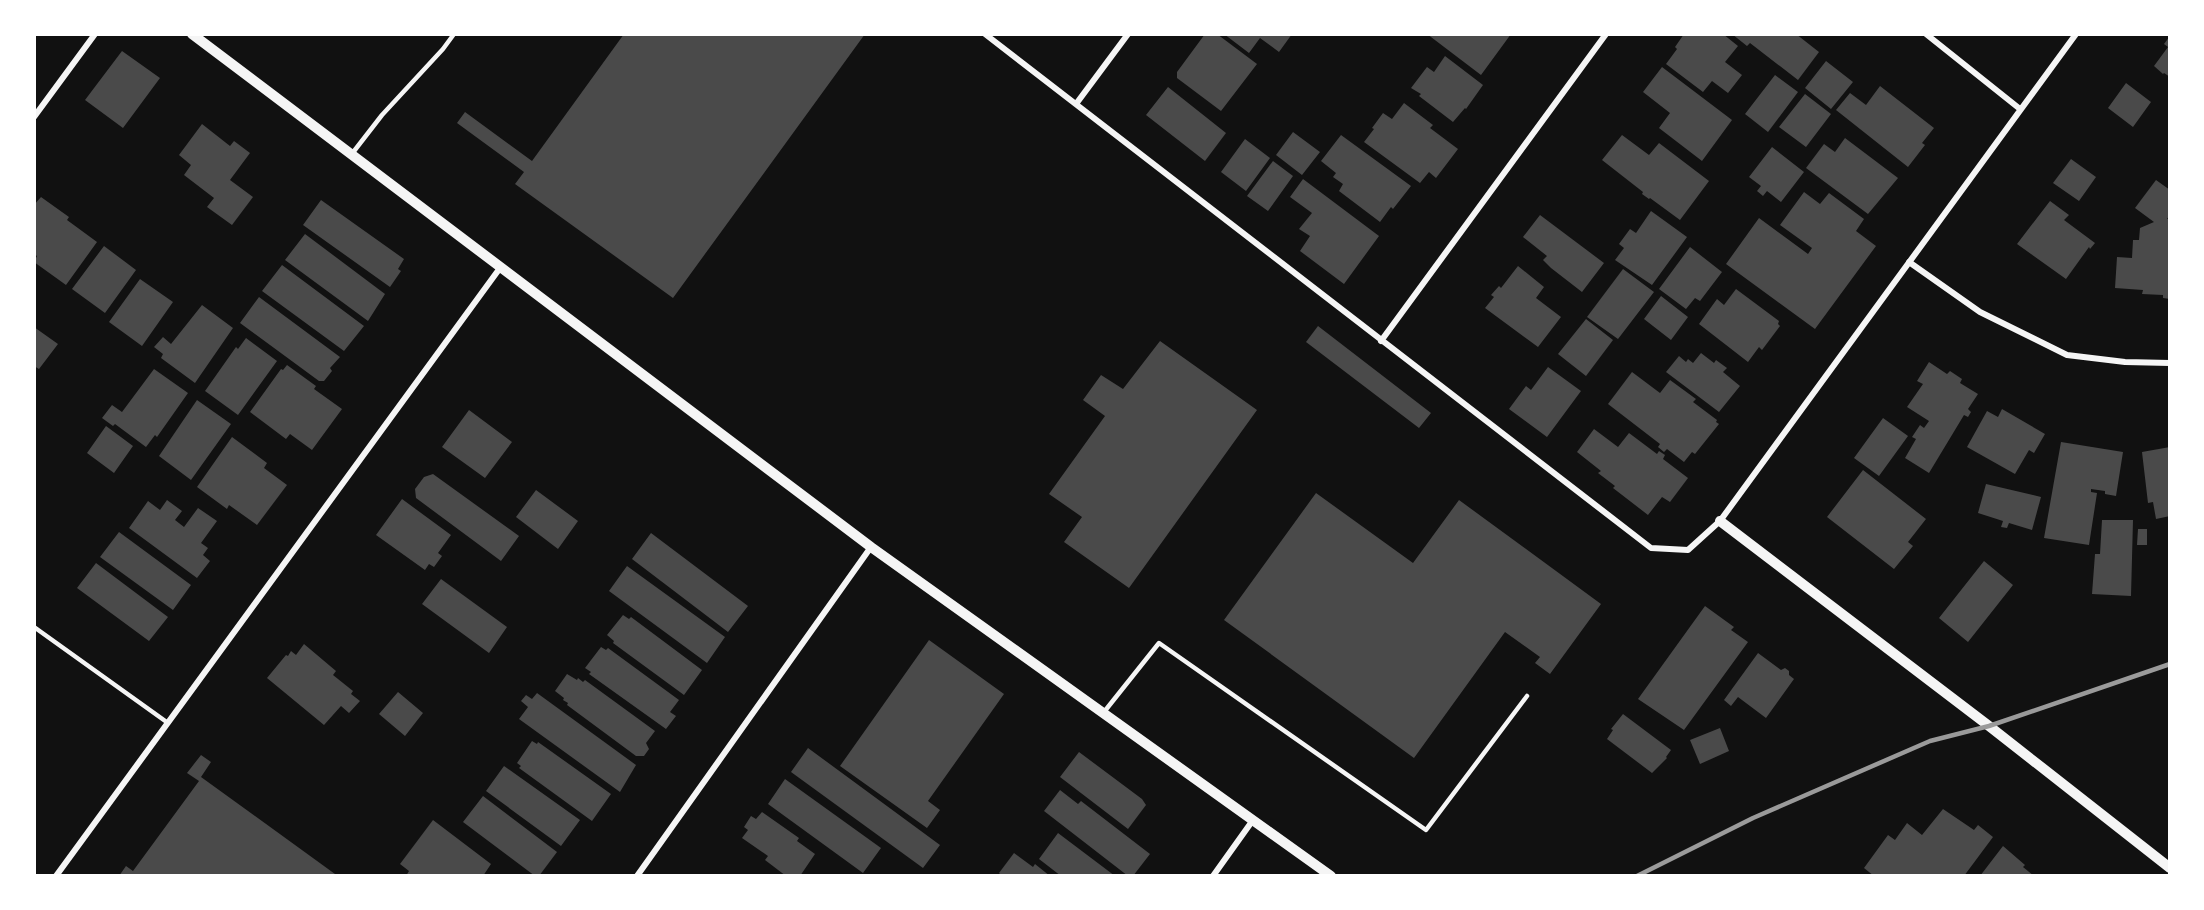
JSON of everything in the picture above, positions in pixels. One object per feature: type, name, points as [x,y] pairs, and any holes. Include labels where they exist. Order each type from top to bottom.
[{"type":"street","points":[[34,117],[94,34]]},
{"type":"street","points":[[192,34],[871,547],[1331,876]]},
{"type":"street","points":[[985,34],[1651,548],[1688,550],[1720,522],[2076,34]]},
{"type":"street","points":[[1076,104],[1128,34]]},
{"type":"street","points":[[1381,341],[1606,34]]},
{"type":"street","points":[[1926,34],[2020,110]]},
{"type":"street","points":[[1909,262],[1980,312],[2067,355],[2125,362],[2169,363]]},
{"type":"street","points":[[56,876],[500,268]]},
{"type":"street","points":[[1720,522],[1989,726],[2169,868]]},
{"type":"street","points":[[637,876],[871,547]]},
{"type":"street","points":[[1212,876],[1253,820]]},
{"type":"lane","points":[[351,155],[382,115],[454,34]]},
{"type":"lane","points":[[34,627],[168,723]]},
{"type":"lane","points":[[1102,714],[1159,643],[1426,830],[1527,696]]},
{"type":"building","points":[[624,34],[865,34],[673,298],[515,184],[524,172],[457,123],[465,112],[532,161]]},
{"type":"building","points":[[1205,34],[1217,34],[1257,64],[1221,111],[1177,78],[1177,72]]},
{"type":"building","points":[[1224,34],[1292,34],[1279,52],[1260,38],[1249,53]]},
{"type":"building","points":[[1427,34],[1511,34],[1481,75]]},
{"type":"building","points":[[1684,34],[1723,34],[1738,46],[1725,62],[1742,75],[1728,93],[1712,81],[1703,92],[1666,64]]},
{"type":"building","points":[[1732,34],[1796,34],[1819,52],[1798,80],[1750,43],[1747,46]]},
{"type":"building","points":[[2170,36],[2170,77],[2154,66],[2168,47],[2164,44]]},
{"type":"building","points":[[122,51],[160,78],[123,128],[85,100]]},
{"type":"building","points":[[1445,56],[1483,85],[1466,109],[1453,122],[1411,88],[1427,67],[1434,72]]},
{"type":"building","points":[[1826,61],[1853,82],[1831,109],[1805,88]]},
{"type":"building","points":[[1662,67],[1732,120],[1702,161],[1659,128],[1670,113],[1643,92]]},
{"type":"building","points":[[1775,75],[1798,92],[1768,132],[1745,114]]},
{"type":"building","points":[[2126,83],[2151,102],[2133,127],[2108,108]]},
{"type":"building","points":[[1880,86],[1934,128],[1922,143],[1925,145],[1908,167],[1836,110],[1850,93],[1866,105]]},
{"type":"building","points":[[1168,87],[1226,133],[1205,161],[1146,115]]},
{"type":"building","points":[[1805,94],[1831,114],[1806,147],[1779,127]]},
{"type":"building","points":[[1404,103],[1433,125],[1430,128],[1458,149],[1436,178],[1429,172],[1420,183],[1364,142],[1383,113],[1392,119]]},
{"type":"building","points":[[202,124],[230,146],[234,141],[250,153],[230,180],[253,197],[232,225],[207,207],[214,198],[184,175],[191,165],[179,155]]},
{"type":"building","points":[[1293,132],[1320,152],[1302,175],[1276,155]]},
{"type":"building","points":[[1341,135],[1411,186],[1380,222],[1339,191],[1343,184],[1333,177],[1336,173],[1321,161]]},
{"type":"building","points":[[1622,135],[1649,155],[1659,143],[1709,181],[1680,220],[1642,194],[1643,192],[1602,160]]},
{"type":"building","points":[[1845,138],[1898,178],[1868,214],[1806,168],[1824,144],[1835,152]]},
{"type":"building","points":[[1245,139],[1270,158],[1246,191],[1221,172]]},
{"type":"building","points":[[1772,147],[1804,172],[1781,202],[1767,191],[1763,196],[1757,191],[1761,186],[1749,177]]},
{"type":"building","points":[[2071,159],[2096,177],[2079,201],[2053,183]]},
{"type":"building","points":[[1273,161],[1293,176],[1268,211],[1247,196]]},
{"type":"building","points":[[1303,179],[1379,236],[1344,284],[1300,251],[1310,236],[1299,229],[1312,213],[1290,197]]},
{"type":"building","points":[[2156,180],[2170,190],[2170,215],[2167,219],[2170,219],[2170,299],[2163,298],[2163,295],[2142,294],[2143,290],[2115,288],[2117,257],[2132,258],[2133,240],[2139,240],[2140,228],[2154,222],[2135,208]]},
{"type":"building","points":[[1804,192],[1820,204],[1829,193],[1864,219],[1856,231],[1876,246],[1815,329],[1726,264],[1759,218],[1808,254],[1812,248],[1780,225]]},
{"type":"building","points":[[41,197],[69,217],[67,220],[97,242],[66,285],[34,262],[37,256],[34,254],[34,205]]},
{"type":"building","points":[[321,200],[404,259],[398,269],[401,271],[390,287],[303,225]]},
{"type":"building","points":[[2050,201],[2069,215],[2064,220],[2095,243],[2090,249],[2089,247],[2066,279],[2017,244]]},
{"type":"building","points":[[1651,211],[1687,237],[1652,285],[1615,260],[1624,248],[1619,244],[1630,229],[1636,233]]},
{"type":"building","points":[[1540,215],[1604,263],[1582,292],[1551,268],[1543,260],[1547,256],[1523,237]]},
{"type":"building","points":[[305,234],[385,294],[368,321],[285,260]]},
{"type":"building","points":[[104,246],[136,270],[105,313],[72,289]]},
{"type":"building","points":[[1690,247],[1722,272],[1700,301],[1695,298],[1686,309],[1659,289]]},
{"type":"building","points":[[282,265],[364,326],[344,351],[262,291]]},
{"type":"building","points":[[1518,266],[1544,287],[1536,298],[1561,317],[1538,347],[1485,308],[1494,297],[1491,295],[1499,286],[1501,288]]},
{"type":"building","points":[[1623,269],[1654,292],[1618,339],[1587,317]]},
{"type":"building","points":[[140,279],[173,302],[142,346],[109,322]]},
{"type":"building","points":[[1736,289],[1779,321],[1780,326],[1762,350],[1759,347],[1748,362],[1699,324],[1717,299],[1724,305]]},
{"type":"building","points":[[1661,296],[1688,317],[1671,340],[1644,319]]},
{"type":"building","points":[[259,297],[340,357],[330,368],[332,371],[324,381],[319,381],[240,323]]},
{"type":"building","points":[[202,305],[233,328],[195,383],[161,358],[163,354],[154,347],[163,337],[171,344]]},
{"type":"building","points":[[1586,319],[1613,340],[1586,376],[1558,354]]},
{"type":"building","points":[[1318,326],[1431,413],[1419,428],[1306,342]]},
{"type":"building","points":[[34,327],[58,344],[39,369],[34,366]]},
{"type":"building","points":[[246,338],[277,361],[238,415],[205,391],[236,347],[238,349]]},
{"type":"building","points":[[1160,341],[1257,410],[1129,588],[1064,542],[1082,517],[1049,494],[1105,416],[1083,400],[1101,375],[1123,389]]},
{"type":"building","points":[[1701,353],[1714,363],[1716,360],[1727,368],[1723,372],[1740,386],[1719,412],[1666,372],[1679,356],[1686,362],[1688,359],[1693,363]]},
{"type":"building","points":[[1929,362],[1947,374],[1950,371],[1962,379],[1960,383],[1978,394],[1968,409],[1971,412],[1968,417],[1964,415],[1929,473],[1905,458],[1916,439],[1912,437],[1920,425],[1924,428],[1929,421],[1907,407],[1923,384],[1917,381]]},
{"type":"building","points":[[287,365],[316,386],[314,389],[342,409],[312,450],[290,434],[286,439],[250,412],[281,369],[283,370]]},
{"type":"building","points":[[1548,367],[1581,391],[1547,437],[1509,409],[1526,386],[1531,390]]},
{"type":"building","points":[[154,369],[188,393],[157,437],[155,435],[146,447],[115,424],[113,426],[102,418],[112,405],[122,412]]},
{"type":"building","points":[[1632,372],[1660,393],[1670,380],[1696,399],[1693,402],[1717,420],[1719,424],[1695,454],[1692,452],[1684,462],[1667,449],[1664,452],[1658,447],[1660,444],[1608,404]]},
{"type":"building","points":[[197,400],[231,424],[191,480],[159,456]]},
{"type":"building","points":[[2002,409],[2045,434],[2034,453],[2029,450],[2015,474],[1967,447],[1987,411],[1998,417]]},
{"type":"building","points":[[469,410],[512,442],[485,478],[442,447]]},
{"type":"building","points":[[1883,418],[1908,436],[1879,476],[1854,458]]},
{"type":"building","points":[[106,426],[133,446],[114,473],[87,453]]},
{"type":"building","points":[[1594,429],[1618,447],[1629,433],[1657,454],[1659,451],[1665,455],[1663,459],[1688,478],[1670,502],[1662,497],[1648,515],[1613,488],[1615,486],[1598,473],[1601,471],[1577,452]]},
{"type":"building","points":[[232,437],[267,463],[264,468],[287,485],[257,525],[229,505],[227,509],[197,487]]},
{"type":"building","points":[[2061,442],[2123,452],[2116,496],[2105,494],[2105,491],[2091,489],[2091,492],[2097,493],[2089,545],[2044,538]]},
{"type":"building","points":[[2170,447],[2170,516],[2156,519],[2153,502],[2148,503],[2142,452]]},
{"type":"building","points":[[1863,470],[1926,519],[1908,542],[1913,546],[1894,569],[1827,517]]},
{"type":"building","points":[[433,474],[519,536],[501,561],[416,498],[415,489],[424,477]]},
{"type":"building","points":[[1986,484],[2041,497],[2032,530],[2009,523],[2007,528],[2001,527],[2003,521],[1978,513]]},
{"type":"building","points":[[536,490],[578,521],[558,549],[516,517]]},
{"type":"building","points":[[1316,493],[1413,563],[1459,500],[1601,604],[1550,674],[1535,663],[1540,657],[1505,632],[1414,758],[1224,620]]},
{"type":"building","points":[[402,499],[451,535],[438,553],[442,556],[434,567],[429,564],[425,570],[376,535]]},
{"type":"building","points":[[167,500],[182,511],[175,520],[184,527],[198,508],[217,521],[201,543],[208,548],[203,555],[210,561],[197,578],[129,528],[148,501],[160,510]]},
{"type":"building","points":[[2102,520],[2133,520],[2131,596],[2092,594],[2095,554],[2100,554]]},
{"type":"building","points":[[2138,529],[2147,529],[2147,545],[2137,545]]},
{"type":"building","points":[[119,532],[191,585],[173,610],[100,557]]},
{"type":"building","points":[[651,533],[748,606],[728,632],[632,559]]},
{"type":"building","points":[[1984,561],[2013,585],[1968,642],[1939,618]]},
{"type":"building","points":[[96,563],[168,617],[149,641],[77,588]]},
{"type":"building","points":[[627,566],[725,637],[707,663],[609,591]]},
{"type":"building","points":[[441,579],[507,627],[489,653],[422,604]]},
{"type":"building","points":[[1705,606],[1734,627],[1731,630],[1748,642],[1684,730],[1638,699]]},
{"type":"building","points":[[623,615],[629,619],[631,617],[702,670],[684,695],[613,643],[614,641],[607,635]]},
{"type":"building","points":[[929,640],[1004,694],[928,801],[940,810],[927,828],[840,766]]},
{"type":"building","points":[[304,644],[336,671],[333,675],[353,691],[351,694],[360,701],[349,713],[341,706],[324,725],[267,678],[286,655],[288,656],[291,651],[296,655]]},
{"type":"building","points":[[601,647],[606,650],[608,648],[679,700],[670,712],[676,716],[666,729],[589,674],[591,672],[585,668]]},
{"type":"building","points":[[1758,653],[1781,670],[1785,668],[1794,679],[1766,718],[1738,697],[1731,706],[1724,700]]},
{"type":"building","points":[[567,674],[583,682],[585,680],[655,731],[646,743],[649,749],[644,756],[636,756],[567,705],[564,698],[555,691]]},
{"type":"building","points":[[398,692],[423,713],[405,736],[379,714]]},
{"type":"building","points":[[537,693],[636,765],[620,792],[519,719],[528,707],[521,701],[526,695],[532,699]]},
{"type":"building","points":[[1623,714],[1671,750],[1667,758],[1652,773],[1607,739],[1613,730],[1611,729]]},
{"type":"building","points":[[1720,728],[1729,751],[1700,764],[1690,740]]},
{"type":"building","points":[[532,741],[537,744],[538,742],[611,794],[592,821],[519,768],[521,766],[517,763]]},
{"type":"building","points":[[808,748],[940,845],[923,868],[791,772]]},
{"type":"building","points":[[1079,752],[1142,799],[1146,805],[1128,829],[1060,777]]},
{"type":"building","points":[[201,755],[211,762],[201,777],[335,874],[334,876],[119,876],[126,866],[133,871],[199,781],[187,773]]},
{"type":"building","points":[[504,766],[580,820],[561,846],[486,791]]},
{"type":"building","points":[[785,779],[881,848],[863,873],[768,804]]},
{"type":"building","points":[[1060,790],[1078,804],[1081,801],[1150,854],[1133,876],[1128,876],[1044,811]]},
{"type":"building","points":[[483,796],[557,852],[539,876],[535,876],[463,822]]},
{"type":"building","points":[[1943,809],[1974,830],[1978,825],[1993,837],[1964,876],[1874,876],[1864,868],[1888,835],[1895,840],[1907,823],[1922,835]]},
{"type":"building","points":[[762,812],[799,838],[797,841],[815,854],[800,876],[786,876],[765,860],[768,856],[742,838],[748,830],[744,827],[751,816],[756,819]]},
{"type":"building","points":[[433,820],[491,864],[483,876],[406,876],[409,871],[400,864]]},
{"type":"building","points":[[1058,833],[1115,876],[1061,876],[1039,859]]},
{"type":"building","points":[[2003,846],[2025,865],[2023,867],[2034,876],[1980,876]]},
{"type":"building","points":[[1014,853],[1033,867],[1035,864],[1050,876],[1002,876],[999,873]]},
{"type":"railway","points":[[1637,876],[1753,818],[1930,741],[1989,726],[2170,664]]}]
